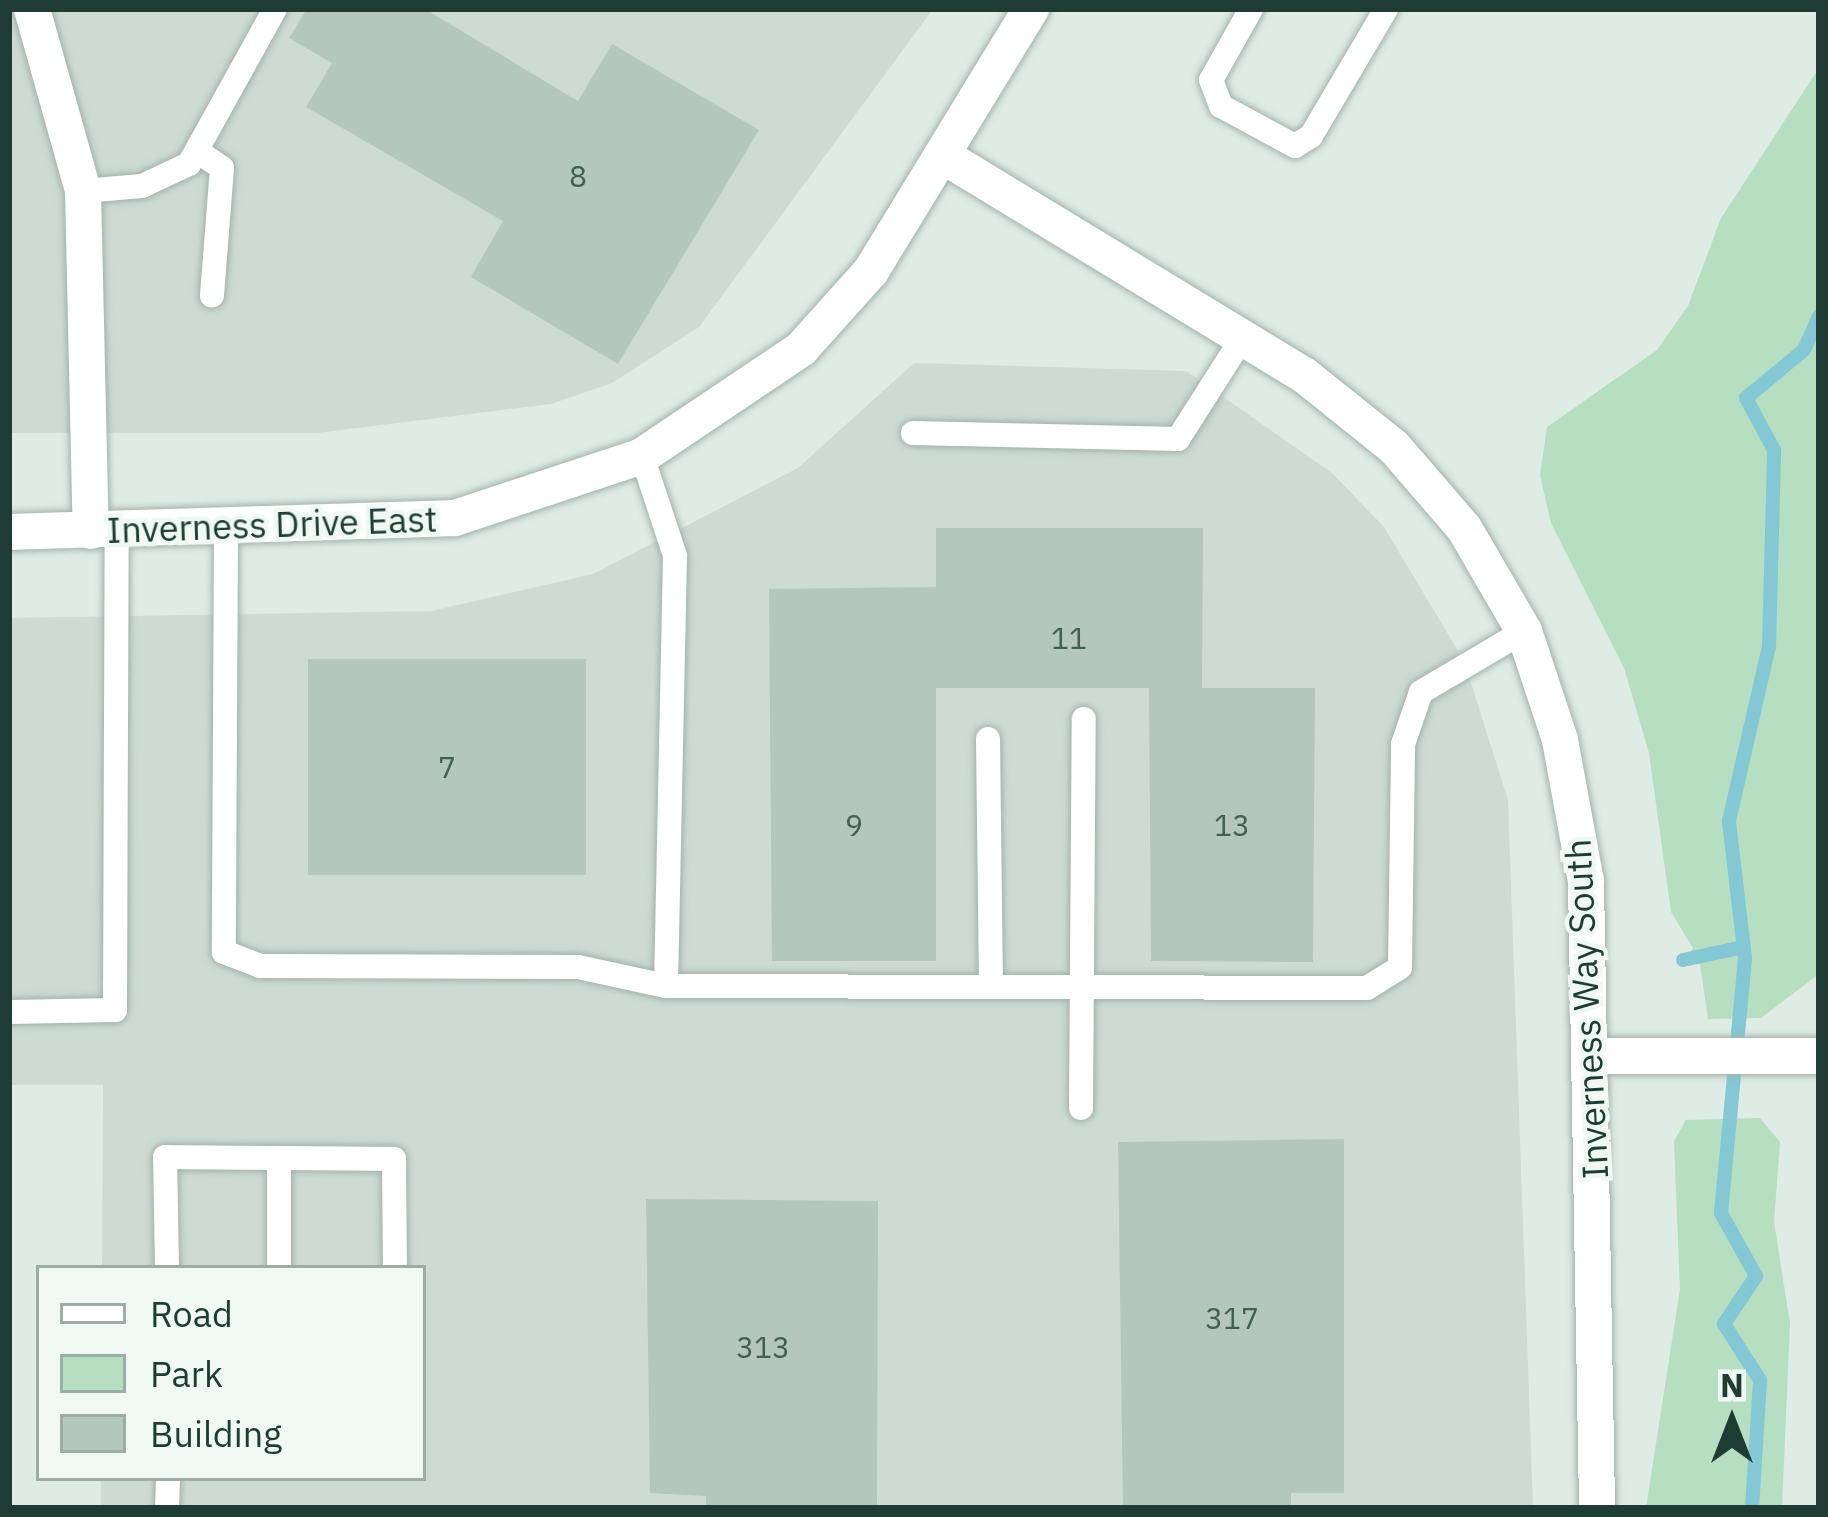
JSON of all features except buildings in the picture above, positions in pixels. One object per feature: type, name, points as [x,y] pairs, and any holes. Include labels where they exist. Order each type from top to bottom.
[{"type":"street","points":[[32,9],[83,190],[104,531]]},
{"type":"street","name":"Inverness Drive East","points":[[9,532],[226,531],[454,518],[642,456],[801,349],[871,271],[945,157],[1031,9]]},
{"type":"street","name":"Inverness Way South","points":[[945,157],[1243,337],[1394,447],[1464,528],[1524,631],[1582,844],[1594,1056],[1597,1508]]},
{"type":"street","points":[[1594,1056],[1814,1056]]},
{"type":"lane","points":[[83,190],[142,186],[197,152],[275,9]]},
{"type":"lane","points":[[1252,9],[1210,80],[1221,106],[1295,146],[1312,136],[1386,9]]},
{"type":"lane","points":[[197,152],[221,168],[212,296]]},
{"type":"lane","points":[[913,433],[1178,439],[1243,337]]},
{"type":"lane","points":[[642,456],[675,556],[666,986]]},
{"type":"lane","points":[[9,1012],[115,1010],[104,531]]},
{"type":"lane","points":[[226,531],[224,952],[260,966],[578,967],[666,986],[1367,988],[1400,967],[1403,744],[1421,692],[1524,631]]},
{"type":"lane","points":[[1081,1108],[1084,719]]},
{"type":"lane","points":[[988,739],[991,986]]},
{"type":"lane","points":[[167,1265],[165,1157],[394,1159],[394,1265]]},
{"type":"lane","points":[[279,1158],[279,1265]]},
{"type":"shaded area","points":[[9,9],[933,9],[699,327],[612,383],[551,404],[317,433],[9,433]]},
{"type":"shaded area","points":[[914,363],[1186,371],[1332,473],[1384,527],[1464,661],[1508,800],[1533,1508],[101,1508],[101,1481],[426,1481],[426,1265],[102,1265],[103,1085],[9,1085],[9,618],[431,611],[593,574],[798,468]]},
{"type":"green space","points":[[1819,68],[1819,974],[1761,1018],[1708,1019],[1700,964],[1684,964],[1693,948],[1671,912],[1649,753],[1624,668],[1551,523],[1540,475],[1547,427],[1657,350],[1688,306],[1721,218]]},
{"type":"green space","points":[[1760,1118],[1780,1142],[1774,1222],[1790,1323],[1782,1508],[1646,1508],[1680,1289],[1674,1141],[1686,1120]]},
{"type":"waterway","points":[[1752,1508],[1760,1380],[1724,1324],[1756,1276],[1721,1213],[1745,958],[1729,821],[1769,647],[1774,450],[1746,398],[1804,350],[1819,316]]},
{"type":"waterway","points":[[1683,960],[1743,947]]}]
